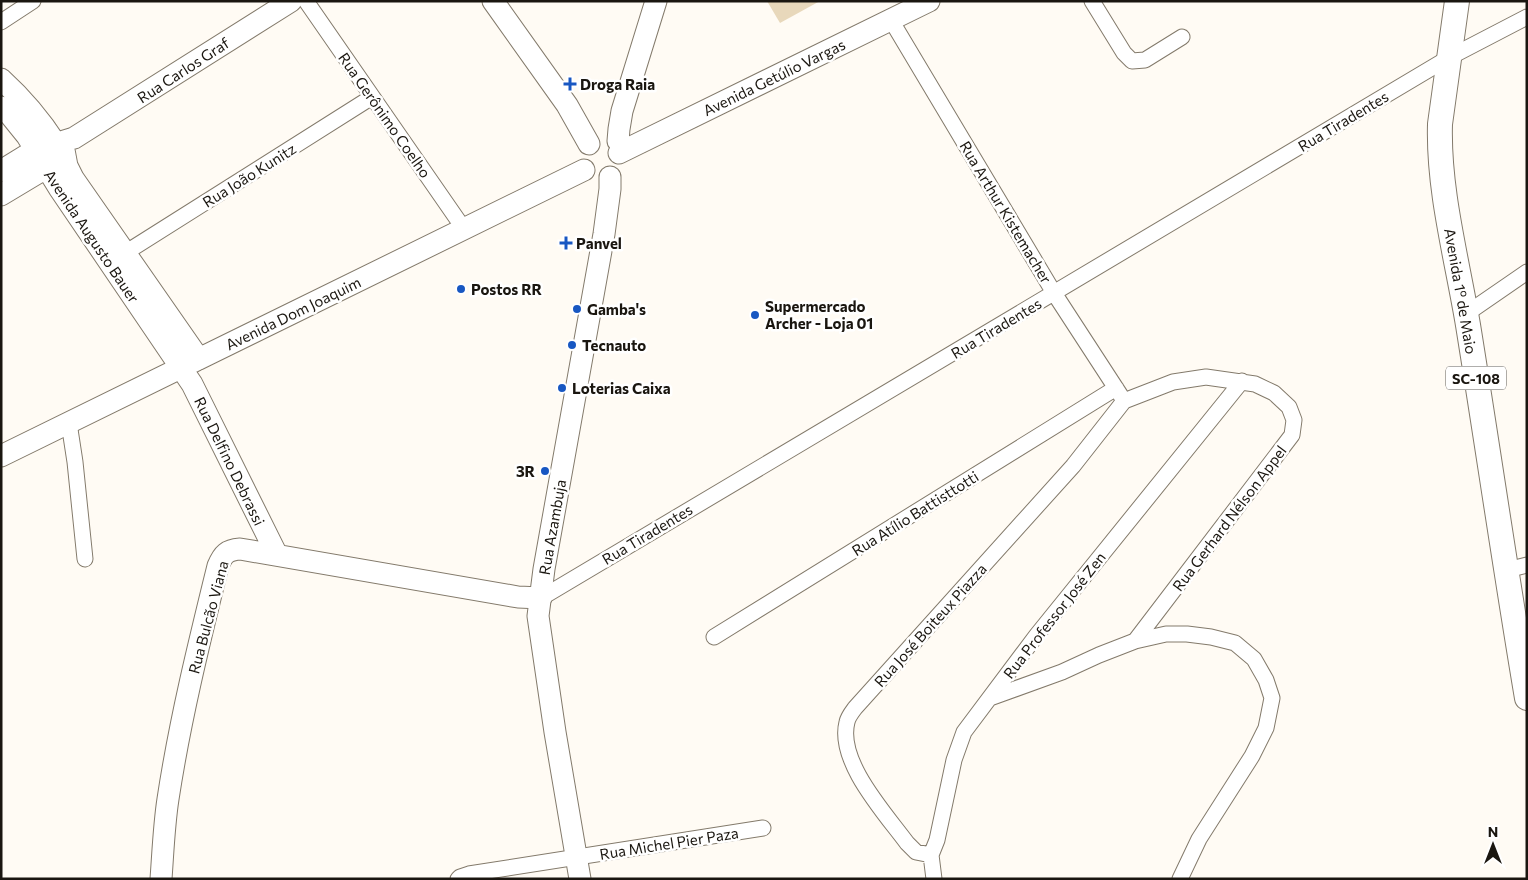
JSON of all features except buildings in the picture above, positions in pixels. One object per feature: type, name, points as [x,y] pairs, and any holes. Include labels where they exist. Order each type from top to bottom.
[{"type":"main road","name":"Rua Carlos Graf","points":[[41,159],[291,1]]},
{"type":"main road","points":[[493,1],[567,105],[610,146],[619,164],[614,173],[603,179],[589,175],[584,170],[581,156],[584,149],[610,146],[623,146],[618,140],[622,112],[656,1]]},
{"type":"main road","name":"Avenida Getúlio Vargas","points":[[610,146],[891,20],[929,1]]},
{"type":"main road","name":"Avenida 1º de Maio","points":[[1457,1],[1440,124],[1440,156],[1443,184],[1466,314],[1517,568],[1527,698]]},
{"type":"main road","name":"Avenida Augusto Bauer","points":[[1,80],[22,98],[44,126],[65,144],[67,166],[118,258]]},
{"type":"main road","name":"Avenida Augusto Bauer","points":[[1,107],[27,136],[41,159],[118,258],[190,363]]},
{"type":"main road","points":[[1,171],[41,159]]},
{"type":"main road","points":[[1,195],[41,159]]},
{"type":"main road","name":"Avenida Dom Joaquim","points":[[1,456],[584,170]]},
{"type":"main road","name":"Rua Azambuja","points":[[580,879],[575,858],[538,616],[544,569],[604,234],[610,176]]},
{"type":"main road","name":"Rua Delfino Debrassi","points":[[190,363],[192,384],[277,555]]},
{"type":"main road","name":"Rua Bulcão Viana","points":[[161,879],[164,830],[172,776],[194,666],[218,566],[222,556],[229,550],[240,548],[518,597],[540,598]]},
{"type":"street","points":[[1,22],[33,1]]},
{"type":"street","name":"Rua Gerônimo Coelho","points":[[306,1],[464,229]]},
{"type":"street","points":[[1092,1],[1124,53],[1132,61],[1145,60],[1182,37]]},
{"type":"street","name":"Rua Tiradentes","points":[[540,598],[1450,57],[1527,17]]},
{"type":"street","name":"Rua Arthur Kistemacher","points":[[891,20],[1054,294],[1124,401]]},
{"type":"street","name":"Rua João Kunitz","points":[[118,258],[372,97]]},
{"type":"street","points":[[1466,314],[1527,272]]},
{"type":"street","name":"Rua Gerhard Nélson Appel","points":[[1124,401],[1172,382],[1206,378],[1242,381],[1255,384],[1274,393],[1289,407],[1294,420],[1292,435],[1135,641]]},
{"type":"street","name":"Rua Professor José Zen","points":[[934,879],[931,856],[937,840],[954,760],[964,732],[1036,636],[1242,381]]},
{"type":"street","name":"Rua Atílio Battisttotti","points":[[714,638],[1116,388]]},
{"type":"street","name":"Rua José Boiteux Piazza","points":[[931,856],[916,852],[906,843],[858,775],[847,751],[847,720],[855,708],[1074,466],[1124,401]]},
{"type":"street","points":[[69,423],[85,559]]},
{"type":"street","points":[[990,698],[1062,672],[1135,641],[1166,634],[1212,637],[1235,643],[1254,659],[1266,680],[1272,698],[1266,728],[1252,756],[1199,839],[1180,879]]},
{"type":"street","name":"Rua Michel Pier Paza","points":[[458,879],[469,874],[762,828]]},
{"type":"shaded area","points":[[767,1],[820,1],[780,23]]},
{"type":"place","name":"Droga Raia","points":[[570,84]]},
{"type":"place","name":"Panvel","points":[[566,243]]},
{"type":"place","name":"Postos RR","points":[[461,289]]},
{"type":"place","name":"Gamba's","points":[[577,309]]},
{"type":"place","name":"Supermercado Archer - Loja 01","points":[[755,315]]},
{"type":"place","name":"Tecnauto","points":[[572,345]]},
{"type":"place","name":"Loterias Caixa","points":[[562,388]]},
{"type":"place","name":"3R","points":[[545,471]]}]
